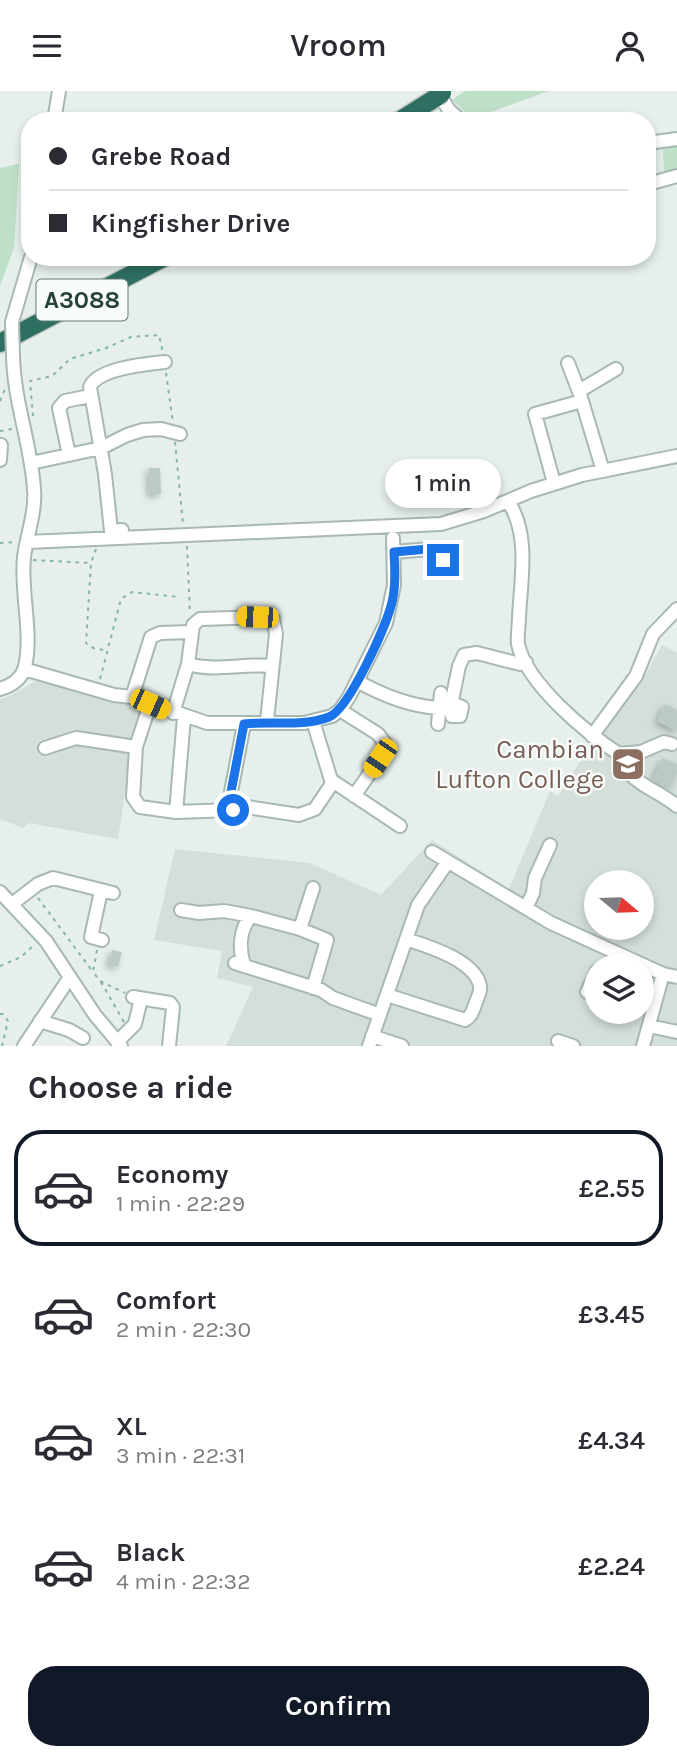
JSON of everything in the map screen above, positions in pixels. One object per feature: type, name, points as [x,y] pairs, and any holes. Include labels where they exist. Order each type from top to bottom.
[{"type":"highway","points":[[412,112],[440,93]]},
{"type":"highway","name":"A3088","points":[[0,343],[148,266]]},
{"type":"street","points":[[56,112],[59,91]]},
{"type":"street","points":[[440,93],[451,112]]},
{"type":"street","points":[[656,142],[677,139]]},
{"type":"street","points":[[656,182],[677,176]]},
{"type":"street","points":[[0,689],[15,682],[24,669],[24,559],[35,505],[31,463],[22,426],[13,356],[12,322],[28,266]]},
{"type":"street","points":[[73,536],[116,531],[90,396],[92,381],[102,374],[165,362]]},
{"type":"street","points":[[568,363],[603,471]]},
{"type":"street","points":[[554,484],[535,414],[580,396],[616,369]]},
{"type":"street","points":[[69,455],[59,408],[65,401],[90,396]]},
{"type":"street","points":[[31,463],[101,448],[127,435],[143,431],[161,429],[177,433]]},
{"type":"street","points":[[0,460],[1,445]]},
{"type":"street","points":[[27,542],[441,524],[484,512],[554,484],[677,456]]},
{"type":"street","points":[[508,501],[523,539],[518,644],[532,677],[592,736],[619,754],[623,766],[638,782],[677,806]]},
{"type":"street","points":[[24,669],[132,697],[207,723],[313,721],[332,716],[340,710],[357,681],[386,623],[394,585],[393,538]]},
{"type":"street","points":[[394,552],[440,548],[443,560]]},
{"type":"street","points":[[592,736],[636,676],[653,634],[677,609]]},
{"type":"street","points":[[176,812],[179,715],[192,628],[200,619],[273,619],[276,634],[267,721]]},
{"type":"street","points":[[132,697],[151,637],[192,628]]},
{"type":"street","points":[[452,703],[459,666],[464,655],[477,653],[520,664],[526,662]]},
{"type":"street","points":[[188,664],[210,668],[272,666]]},
{"type":"street","points":[[357,681],[379,694],[422,707],[438,708]]},
{"type":"street","points":[[438,723],[440,693]]},
{"type":"street","points":[[150,704],[136,747],[133,797],[140,807],[176,812],[238,808],[304,815],[318,806],[333,782]]},
{"type":"street","points":[[340,710],[378,734],[386,745],[354,796]]},
{"type":"street","points":[[313,721],[326,768],[333,782],[400,826]]},
{"type":"street","points":[[238,808],[230,797],[244,724]]},
{"type":"street","points":[[45,748],[76,738],[136,747]]},
{"type":"street","points":[[619,754],[641,752],[664,742],[672,744]]},
{"type":"street","points":[[526,908],[533,893],[535,878],[550,845]]},
{"type":"street","points":[[432,852],[526,908],[663,974],[677,978]]},
{"type":"street","points":[[402,1046],[371,1041],[418,905],[447,863]]},
{"type":"street","points":[[12,904],[53,878],[107,892],[91,937],[100,939]]},
{"type":"street","points":[[300,929],[313,888]]},
{"type":"street","points":[[0,892],[43,937],[95,1015],[119,1044],[136,1020],[137,998],[170,1003],[173,1007],[169,1046]]},
{"type":"street","points":[[181,910],[199,913],[224,911],[251,916],[300,929],[327,940],[313,988]]},
{"type":"street","points":[[251,916],[245,923],[239,964],[313,988],[380,1015]]},
{"type":"street","points":[[387,995],[465,1020],[472,1013],[480,991],[477,979],[463,963],[406,939]]},
{"type":"street","points":[[604,954],[607,948]]},
{"type":"street","points":[[643,1046],[663,974]]},
{"type":"street","points":[[24,1046],[70,977]]},
{"type":"street","points":[[40,1021],[69,1030],[83,1038]]},
{"type":"street","points":[[649,1026],[677,1032]]},
{"type":"street","points":[[558,1041],[573,1046]]},
{"type":"path","points":[[0,431],[22,426]]},
{"type":"path","points":[[177,433],[192,628]]},
{"type":"path","points":[[96,540],[97,547],[91,563],[86,643],[95,649],[108,650]]},
{"type":"path","points":[[0,543],[27,542]]},
{"type":"path","points":[[24,559],[91,563]]},
{"type":"path","points":[[97,690],[121,599],[132,592],[179,597]]},
{"type":"path","points":[[32,889],[100,981],[129,1031]]},
{"type":"path","points":[[0,966],[21,957],[43,937]]},
{"type":"path","points":[[93,972],[100,939]]},
{"type":"path","points":[[100,981],[137,998]]},
{"type":"path","points":[[0,1014],[8,1021],[2,1046]]},
{"type":"shaded area","points":[[662,645],[677,653],[677,1046],[226,1046],[253,987],[217,978],[222,951],[154,940],[175,849],[310,863],[381,895],[432,840],[509,889],[550,791],[558,796],[600,731],[634,687],[638,688]]},
{"type":"shaded area","points":[[35,681],[139,706],[141,712],[134,733],[118,839],[29,823],[23,828],[0,819],[0,699]]},
{"type":"green space","points":[[465,91],[549,91],[491,112],[465,112],[452,100]]},
{"type":"green space","points":[[677,145],[677,171],[664,173],[663,148]]},
{"type":"green space","points":[[19,164],[14,248],[0,286],[0,168]]},
{"type":"building","points":[[149,468],[160,468],[161,494],[150,495]]},
{"type":"building","points":[[665,704],[677,710],[677,731],[657,721]]},
{"type":"building","points":[[663,758],[677,764],[677,774],[669,790],[653,780]]},
{"type":"building","points":[[112,950],[122,952],[118,967],[109,965]]},
{"type":"place","name":"Cambian Lufton College","points":[[628,764]]},
{"type":"route","points":[[233,810],[230,797],[244,724],[267,721],[304,723],[321,720],[340,710],[386,623],[392,604],[394,552],[440,548],[443,560]]}]
